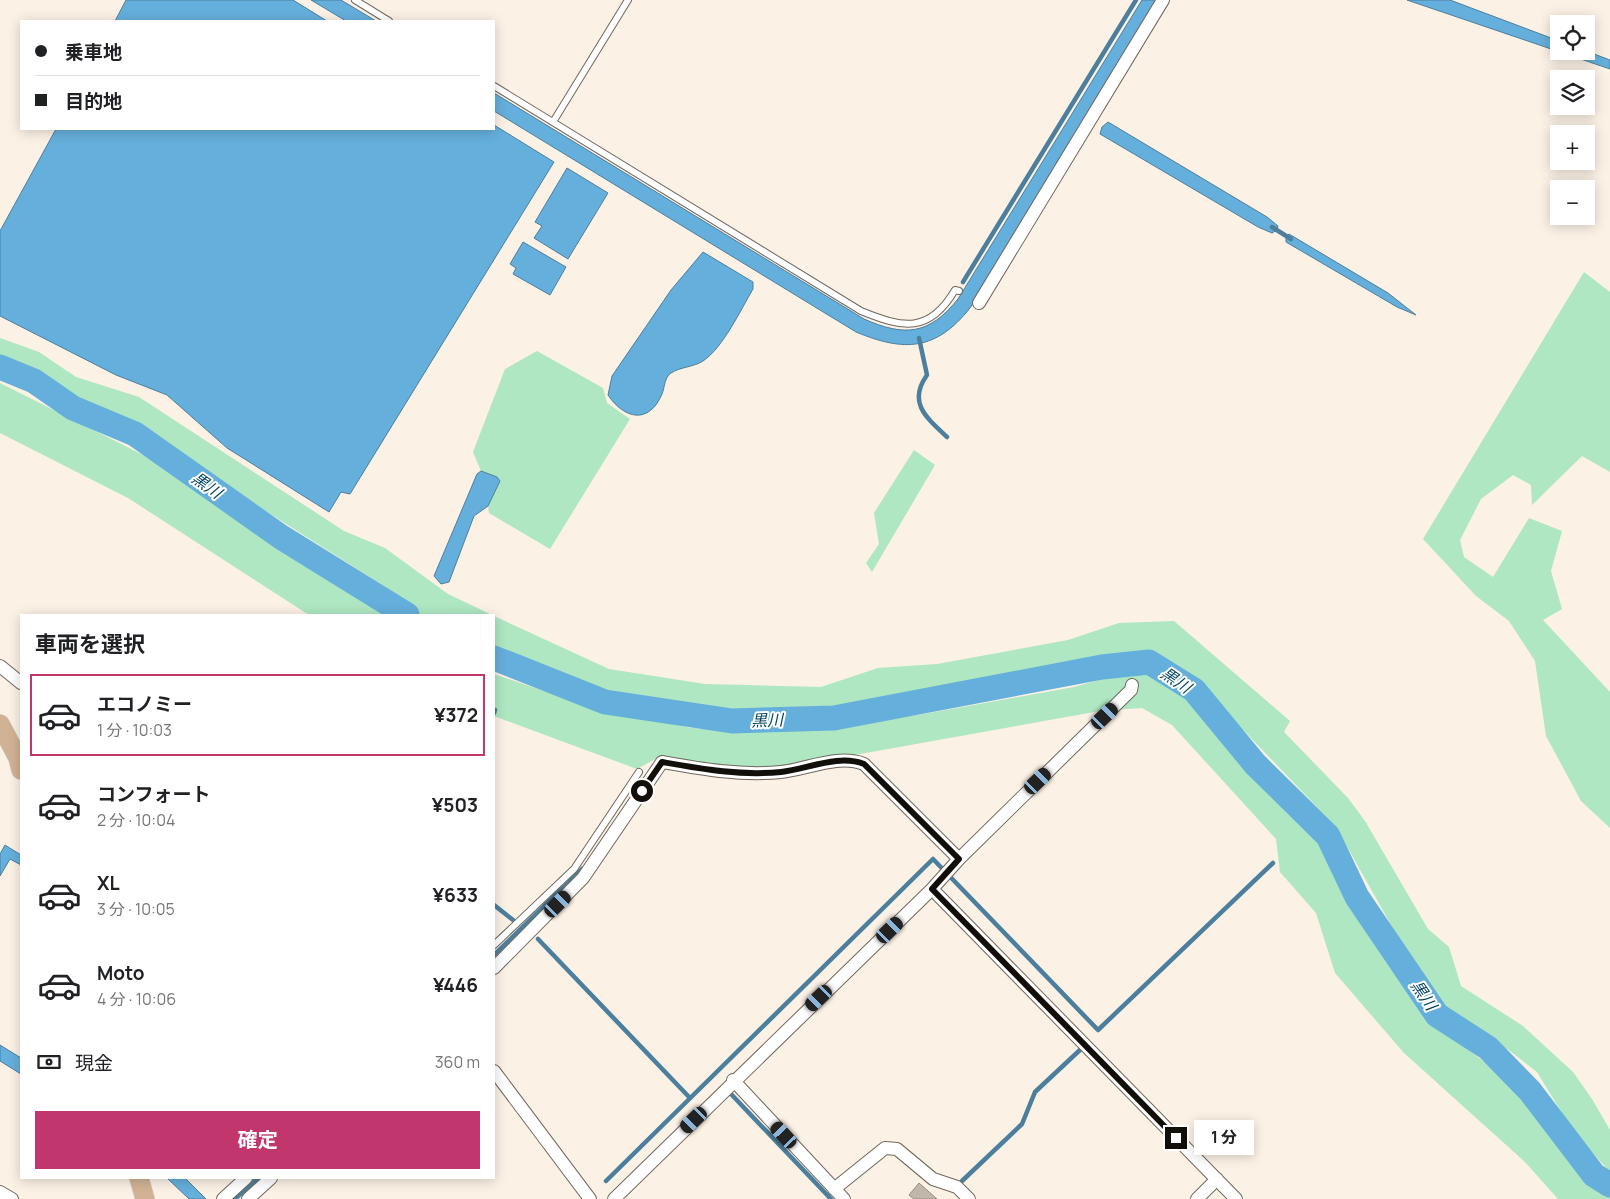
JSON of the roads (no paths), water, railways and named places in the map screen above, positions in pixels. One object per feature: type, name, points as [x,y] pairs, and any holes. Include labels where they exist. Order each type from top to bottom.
[{"type":"main road","points":[[0,724],[18,758],[20,766]]},
{"type":"main road","points":[[139,1179],[145,1199]]},
{"type":"street","points":[[979,303],[1163,0]]},
{"type":"street","points":[[0,666],[20,682]]},
{"type":"street","points":[[614,1199],[733,1080],[932,889],[959,859],[1131,690],[1132,685]]},
{"type":"street","points":[[495,967],[583,878],[662,762],[720,773],[781,772],[851,759],[864,764],[959,859]]},
{"type":"street","points":[[932,889],[1236,1199]]},
{"type":"street","points":[[495,1072],[588,1196]]},
{"type":"street","points":[[733,1080],[844,1199]]},
{"type":"street","points":[[834,1189],[886,1148],[897,1149],[933,1179],[957,1186],[969,1199]]},
{"type":"street","points":[[224,1199],[245,1179]]},
{"type":"street","points":[[248,1199],[270,1179]]},
{"type":"street","points":[[1197,1199],[1217,1180]]},
{"type":"street","points":[[0,1192],[12,1199]]},
{"type":"lane","points":[[355,0],[387,20]]},
{"type":"lane","points":[[553,122],[628,0]]},
{"type":"lane","points":[[495,87],[861,311],[890,322],[919,323],[934,317],[945,306],[955,290],[959,292]]},
{"type":"lane","points":[[495,944],[574,869],[639,772]]},
{"type":"water","points":[[126,0],[293,0],[325,20],[116,20]]},
{"type":"water","points":[[311,0],[341,0],[374,20],[344,20]]},
{"type":"water","points":[[1142,0],[1156,0],[970,308],[945,333],[932,340],[918,344],[889,343],[856,332],[495,112],[495,94],[864,319],[892,329],[916,329],[937,320],[958,299]]},
{"type":"water","points":[[1407,0],[1450,0],[1550,38],[1550,49]]},
{"type":"water","points":[[1595,54],[1610,60],[1610,69],[1584,60],[1595,60]]},
{"type":"water","points":[[1108,122],[1267,217],[1278,226],[1277,230],[1272,233],[1258,227],[1100,134],[1102,127]]},
{"type":"water","points":[[495,126],[554,162],[350,494],[341,492],[329,512],[227,448],[167,395],[116,375],[0,316],[0,231],[55,130],[495,130]]},
{"type":"water","points":[[567,168],[608,193],[568,259],[534,238],[542,226],[535,222]]},
{"type":"water","points":[[1289,234],[1388,293],[1416,315],[1397,307],[1286,242],[1286,237]]},
{"type":"water","points":[[523,242],[566,267],[550,295],[513,274],[516,268],[510,264]]},
{"type":"water","points":[[703,252],[753,282],[753,289],[724,338],[710,355],[699,363],[671,373],[666,380],[657,404],[650,411],[636,415],[629,413],[614,403],[608,395],[612,376],[671,290]]},
{"type":"water","points":[[481,471],[497,477],[500,481],[488,506],[474,516],[449,582],[441,584],[434,576],[477,474]]},
{"type":"water","points":[[5,845],[20,854],[20,864],[10,859],[0,876],[0,854]]},
{"type":"water","points":[[0,1045],[20,1057],[20,1073],[0,1061]]},
{"type":"water","points":[[168,1179],[186,1179],[206,1199],[189,1199]]},
{"type":"waterway","points":[[963,282],[1136,0]]},
{"type":"waterway","points":[[1272,227],[1291,239]]},
{"type":"waterway","points":[[919,338],[927,375],[921,385],[919,402],[927,416],[947,437]]},
{"type":"waterway","name":"黒川","points":[[0,367],[34,381],[73,408],[135,434],[281,537],[405,614]]},
{"type":"waterway","name":"黒川","points":[[495,658],[605,702],[732,721],[834,718],[1102,667],[1149,662],[1194,690],[1255,764],[1328,836],[1357,897],[1437,1015],[1488,1048],[1530,1091],[1594,1175],[1610,1185]]},
{"type":"waterway","points":[[606,1181],[933,859],[1098,1030],[1273,863]]},
{"type":"waterway","points":[[495,954],[582,869]]},
{"type":"waterway","points":[[495,906],[513,920]]},
{"type":"waterway","points":[[538,939],[690,1098]]},
{"type":"waterway","points":[[962,1181],[1022,1124],[1035,1092],[1081,1049]]},
{"type":"waterway","points":[[731,1094],[831,1199]]},
{"type":"waterway","points":[[235,1199],[257,1179]]}]
